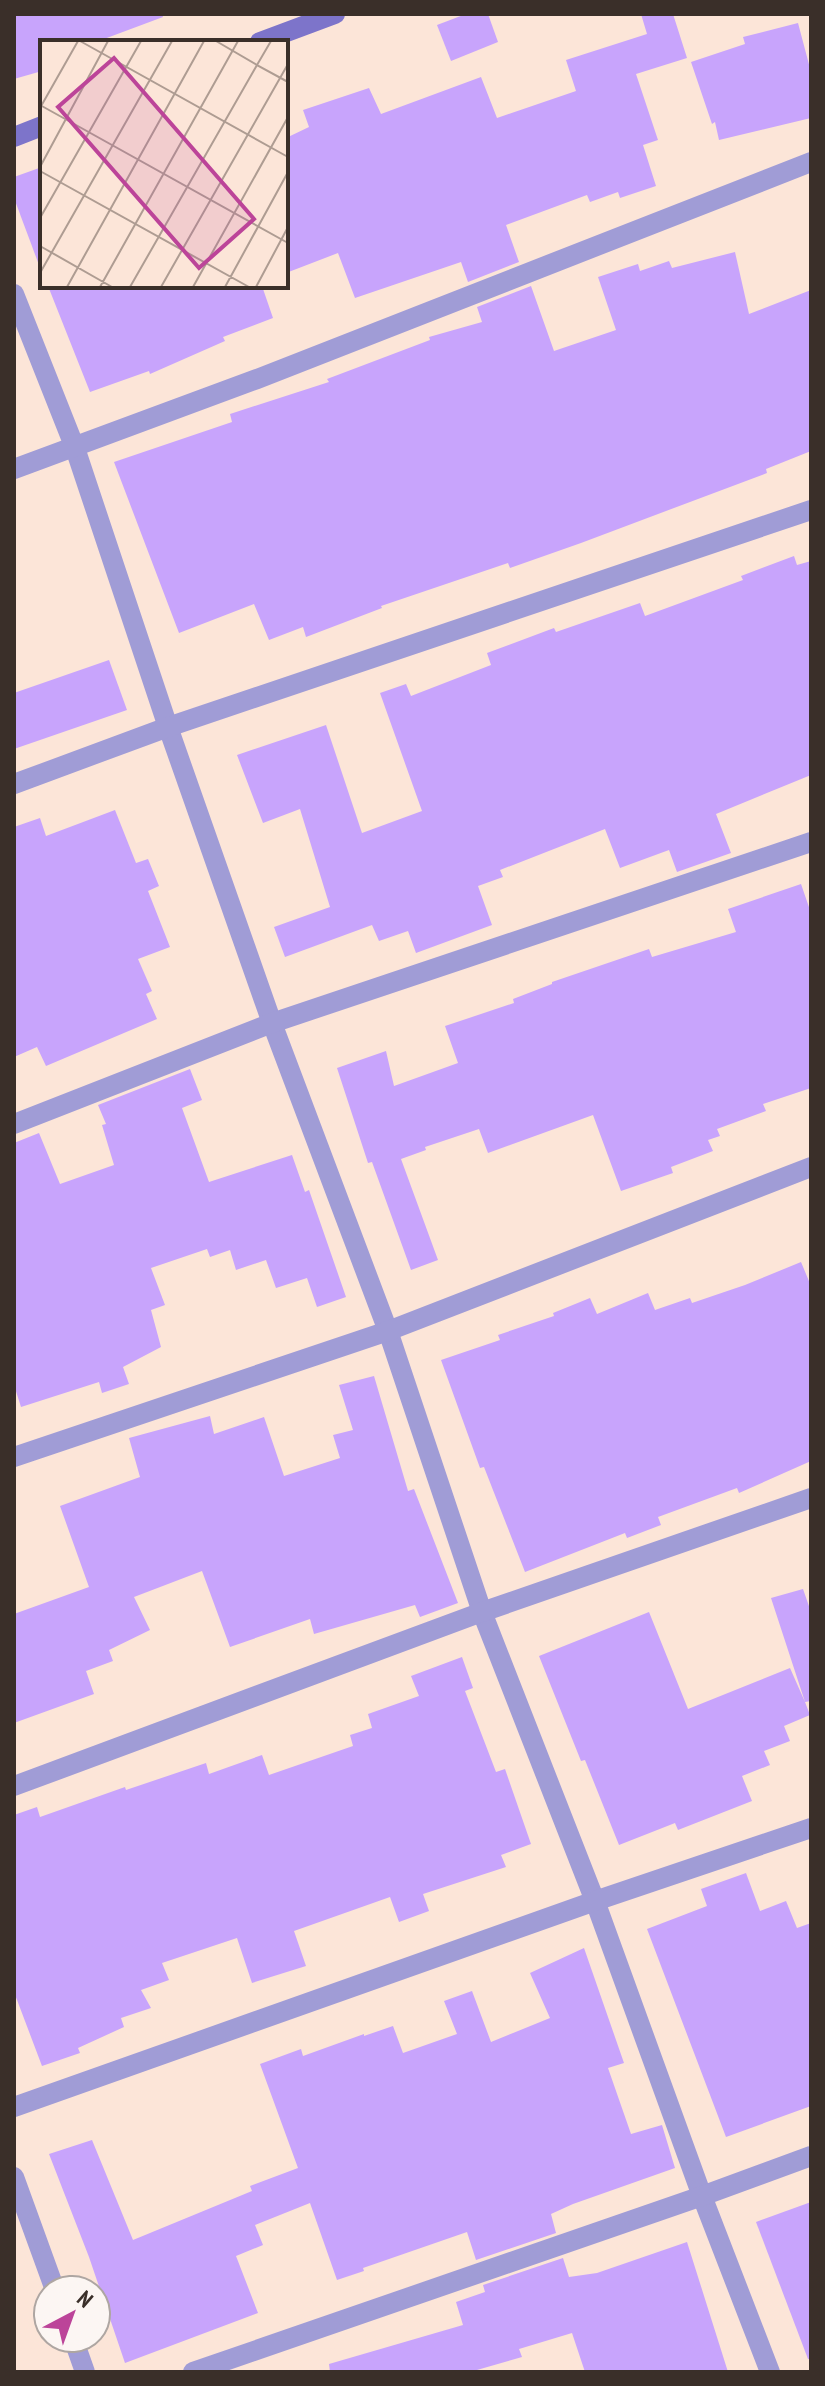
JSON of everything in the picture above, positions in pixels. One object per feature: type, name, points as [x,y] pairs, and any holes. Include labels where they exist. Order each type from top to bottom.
[{"type":"street","points":[[265,40],[335,14]]},
{"type":"street","points":[[14,137],[40,127]]},
{"type":"street","points":[[14,469],[811,162]]},
{"type":"street","points":[[14,294],[75,448],[168,727],[272,1023],[388,1331],[482,1612],[595,1901],[702,2196],[770,2372]]},
{"type":"street","points":[[14,784],[168,727],[811,510]]},
{"type":"street","points":[[14,1124],[272,1023],[811,842]]},
{"type":"street","points":[[14,1457],[388,1331],[811,1167]]},
{"type":"street","points":[[14,1786],[482,1612],[811,1498]]},
{"type":"street","points":[[14,2107],[595,1901],[811,1828]]},
{"type":"street","points":[[193,2372],[811,2156]]},
{"type":"street","points":[[14,2177],[49,2274]]},
{"type":"building","points":[[14,14],[162,14],[163,17],[101,40],[40,40],[40,72],[14,79]]},
{"type":"building","points":[[466,14],[488,14],[498,42],[451,61],[437,25]]},
{"type":"building","points":[[641,14],[673,14],[687,58],[636,74],[658,140],[643,145],[656,186],[620,198],[618,192],[590,202],[587,195],[506,225],[519,262],[468,282],[461,262],[355,298],[338,253],[288,272],[288,137],[309,127],[303,110],[369,88],[381,114],[481,77],[497,118],[576,91],[566,60],[647,34]]},
{"type":"building","points":[[798,23],[811,72],[811,118],[719,140],[691,62],[745,44],[743,37]]},
{"type":"building","points":[[40,168],[40,265],[14,198],[14,177]]},
{"type":"building","points":[[735,252],[749,314],[811,290],[811,451],[766,469],[767,473],[581,543],[510,568],[508,563],[381,606],[306,637],[303,627],[269,640],[254,604],[179,633],[114,462],[232,422],[230,414],[329,382],[327,379],[430,340],[429,337],[482,322],[477,307],[531,286],[554,351],[616,330],[598,277],[638,264],[640,271],[669,261],[672,268]]},
{"type":"building","points":[[49,288],[263,288],[273,318],[223,337],[225,341],[150,374],[149,371],[90,392]]},
{"type":"building","points":[[794,556],[797,565],[811,561],[811,775],[716,814],[731,853],[677,872],[669,850],[620,868],[605,829],[500,870],[503,877],[478,886],[492,925],[416,953],[408,931],[379,941],[372,925],[285,957],[274,927],[330,907],[300,809],[263,823],[237,755],[326,725],[362,833],[422,811],[380,693],[406,684],[411,696],[491,665],[487,653],[554,628],[556,632],[640,603],[645,616],[743,580],[741,576]]},
{"type":"building","points":[[109,660],[127,710],[14,749],[14,693]]},
{"type":"building","points":[[115,810],[136,863],[148,859],[159,886],[148,891],[170,947],[138,959],[152,991],[146,994],[157,1019],[46,1066],[37,1047],[14,1057],[14,827],[40,818],[46,836]]},
{"type":"building","points":[[801,884],[811,913],[811,1088],[763,1104],[766,1111],[717,1129],[720,1136],[708,1140],[713,1151],[671,1167],[673,1173],[621,1191],[593,1115],[488,1153],[479,1129],[425,1147],[426,1150],[401,1159],[438,1260],[411,1270],[372,1162],[368,1163],[337,1068],[386,1051],[394,1086],[458,1063],[445,1026],[514,1003],[513,999],[552,982],[649,949],[652,957],[736,932],[728,909]]},
{"type":"building","points":[[190,1069],[202,1100],[182,1108],[209,1182],[292,1155],[305,1192],[309,1190],[346,1297],[317,1307],[307,1278],[276,1288],[266,1260],[236,1270],[230,1250],[210,1257],[207,1249],[151,1268],[165,1305],[151,1310],[161,1347],[123,1367],[129,1384],[102,1393],[99,1382],[21,1407],[14,1385],[14,1143],[39,1133],[60,1184],[114,1165],[102,1125],[106,1124],[98,1105]]},
{"type":"building","points":[[801,1262],[811,1286],[811,1461],[739,1493],[737,1488],[658,1517],[661,1525],[627,1538],[625,1533],[525,1572],[484,1467],[480,1468],[441,1360],[500,1340],[498,1335],[554,1316],[553,1313],[590,1298],[597,1314],[648,1293],[655,1310],[690,1298],[692,1303]]},
{"type":"building","points":[[374,1376],[408,1491],[414,1489],[458,1603],[420,1617],[415,1605],[314,1634],[310,1619],[230,1647],[202,1571],[134,1597],[150,1630],[109,1650],[113,1661],[86,1671],[94,1694],[14,1723],[14,1614],[89,1587],[60,1506],[140,1477],[129,1438],[210,1416],[214,1434],[264,1417],[284,1476],[340,1458],[333,1435],[353,1430],[339,1385]]},
{"type":"building","points":[[803,1589],[811,1612],[811,1701],[805,1702],[771,1598]]},
{"type":"building","points":[[649,1612],[688,1709],[790,1668],[810,1715],[784,1726],[790,1741],[764,1751],[770,1765],[742,1776],[752,1801],[678,1830],[675,1823],[619,1845],[539,1656]]},
{"type":"building","points":[[462,1657],[473,1688],[465,1691],[496,1772],[505,1769],[531,1844],[501,1855],[506,1867],[423,1894],[429,1911],[399,1922],[390,1897],[294,1931],[306,1966],[252,1983],[237,1938],[162,1963],[169,1980],[141,1990],[151,2008],[121,2018],[124,2027],[78,2048],[80,2053],[42,2066],[14,1992],[14,1815],[37,1807],[40,1817],[206,1763],[209,1774],[262,1755],[269,1775],[353,1746],[350,1735],[372,1728],[368,1714],[419,1696],[411,1676]]},
{"type":"building","points":[[746,1873],[760,1911],[786,1901],[797,1928],[811,1923],[811,2106],[726,2137],[647,1929],[707,1906],[701,1889]]},
{"type":"building","points":[[584,1948],[624,2063],[608,2068],[631,2134],[662,2125],[675,2168],[551,2214],[556,2233],[476,2260],[467,2232],[337,2280],[310,2203],[255,2225],[263,2245],[236,2256],[258,2313],[125,2363],[112,2325],[112,2274],[95,2274],[49,2154],[92,2140],[133,2240],[252,2191],[250,2186],[298,2168],[260,2064],[301,2049],[303,2056],[393,2026],[403,2053],[457,2034],[444,2001],[472,1991],[491,2042],[550,2018],[530,1973]]},
{"type":"building","points":[[811,2202],[811,2359],[808,2359],[756,2222]]},
{"type":"building","points":[[687,2242],[728,2372],[585,2372],[572,2333],[519,2349],[522,2357],[470,2372],[330,2372],[329,2364],[463,2325],[456,2302],[485,2292],[483,2285],[563,2258],[569,2277],[597,2273]]}]
